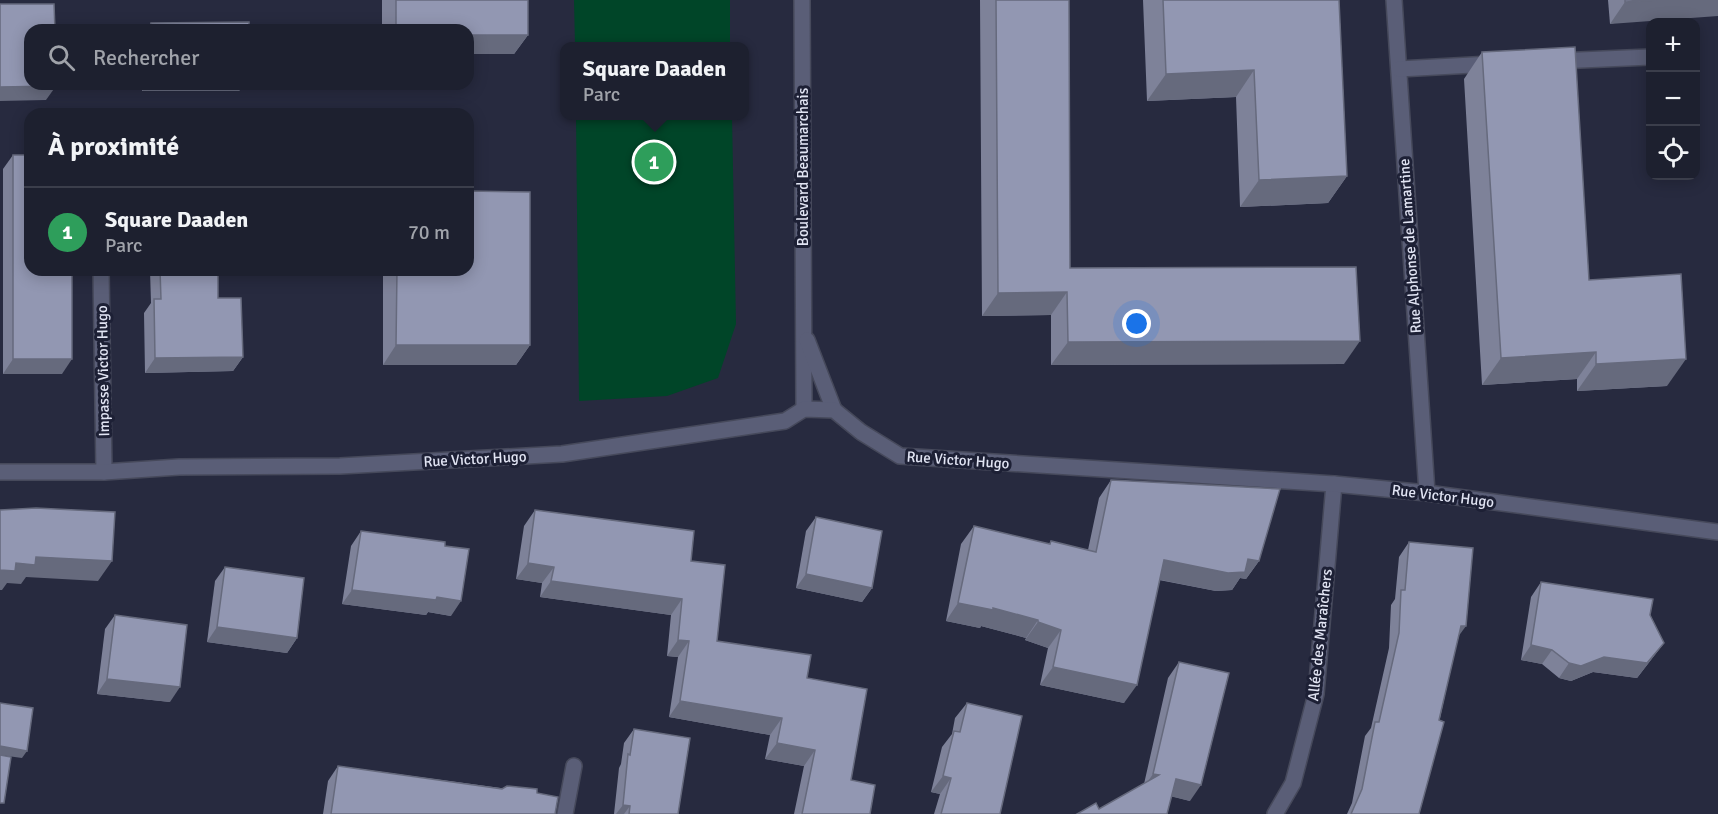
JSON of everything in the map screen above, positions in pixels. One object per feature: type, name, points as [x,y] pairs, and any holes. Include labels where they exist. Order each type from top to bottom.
[{"type":"street","name":"Boulevard Beaumarchais","points":[[802,0],[804,409]]},
{"type":"street","name":"Rue Alphonse de Lamartine","points":[[1394,0],[1426,493]]},
{"type":"street","points":[[1547,62],[1646,57]]},
{"type":"street","points":[[1399,69],[1502,64]]},
{"type":"street","name":"Impasse Victor Hugo","points":[[101,276],[104,472]]},
{"type":"street","name":"Boulevard Beaumarchais","points":[[804,333],[834,410]]},
{"type":"street","name":"Rue Victor Hugo","points":[[0,472],[104,472],[178,467],[340,466],[562,454],[784,421],[804,409],[834,410],[861,432],[900,456],[1334,484],[1426,493],[1718,532]]},
{"type":"street","name":"Allée des Maraîchers","points":[[1275,814],[1293,783],[1316,694],[1334,484]]},
{"type":"street","points":[[565,814],[574,766]]},
{"type":"green space","points":[[574,0],[730,0],[730,42],[575,42]]},
{"type":"green space","points":[[576,120],[732,120],[736,324],[718,378],[667,396],[579,401]]},
{"type":"building","points":[[396,0],[528,0],[528,35],[474,35],[474,24],[396,24]]},
{"type":"building","points":[[996,0],[1069,0],[1070,268],[1356,267],[1360,341],[1068,342],[1067,292],[998,293]]},
{"type":"building","points":[[1163,0],[1339,0],[1347,176],[1259,180],[1254,70],[1166,74]]},
{"type":"building","points":[[1625,0],[1657,0],[1625,2]]},
{"type":"building","points":[[0,4],[54,4],[55,24],[24,24],[24,87],[0,87]]},
{"type":"building","points":[[249,22],[249,24],[151,24]]},
{"type":"building","points":[[1575,47],[1589,280],[1681,274],[1686,359],[1596,364],[1596,352],[1501,358],[1482,52]]},
{"type":"building","points":[[13,155],[24,155],[24,276],[72,276],[72,359],[13,359]]},
{"type":"building","points":[[474,191],[530,192],[530,345],[396,345],[397,276],[474,276]]},
{"type":"building","points":[[160,276],[218,276],[218,298],[241,298],[243,357],[155,358],[154,299],[161,299]]},
{"type":"building","points":[[1111,480],[1280,489],[1259,561],[1248,559],[1245,572],[1228,573],[1164,560],[1137,685],[1053,667],[1061,630],[1038,622],[1038,620],[993,608],[993,610],[958,603],[974,526],[1096,552]]},
{"type":"building","points":[[36,508],[115,512],[112,561],[36,557],[35,565],[16,563],[15,571],[0,570],[0,510]]},
{"type":"building","points":[[535,510],[694,531],[691,561],[725,565],[717,641],[811,655],[807,678],[867,689],[851,780],[875,785],[870,814],[802,814],[815,750],[777,743],[782,718],[680,701],[689,641],[678,640],[682,599],[551,581],[554,567],[528,563]]},
{"type":"building","points":[[816,517],[882,531],[872,588],[806,574]]},
{"type":"building","points":[[361,531],[445,542],[445,546],[469,549],[461,601],[352,590]]},
{"type":"building","points":[[1409,542],[1473,548],[1466,626],[1461,626],[1439,720],[1444,722],[1419,814],[1351,814],[1362,789],[1375,722],[1379,722],[1399,633],[1401,590],[1405,590]]},
{"type":"building","points":[[225,567],[304,578],[297,638],[217,627]]},
{"type":"building","points":[[1541,582],[1653,599],[1650,615],[1664,643],[1647,663],[1604,657],[1581,666],[1569,663],[1552,650],[1531,645]]},
{"type":"building","points":[[115,615],[187,625],[180,687],[107,679]]},
{"type":"building","points":[[1179,662],[1229,673],[1201,785],[1176,779],[1167,814],[1077,814],[1096,803],[1099,809],[1159,775],[1153,774]]},
{"type":"building","points":[[0,703],[33,708],[27,751],[0,746]]},
{"type":"building","points":[[967,703],[1022,716],[1000,814],[941,814],[951,778],[943,776],[954,731],[960,732]]},
{"type":"building","points":[[634,729],[690,738],[678,814],[629,814],[630,806],[623,805],[628,754],[630,755]]},
{"type":"building","points":[[0,755],[11,757],[4,803],[0,803]]},
{"type":"building","points":[[338,766],[502,789],[507,786],[537,789],[537,793],[558,797],[555,814],[331,814]]},
{"type":"place","name":"Square Daaden","points":[[654,162]]}]
